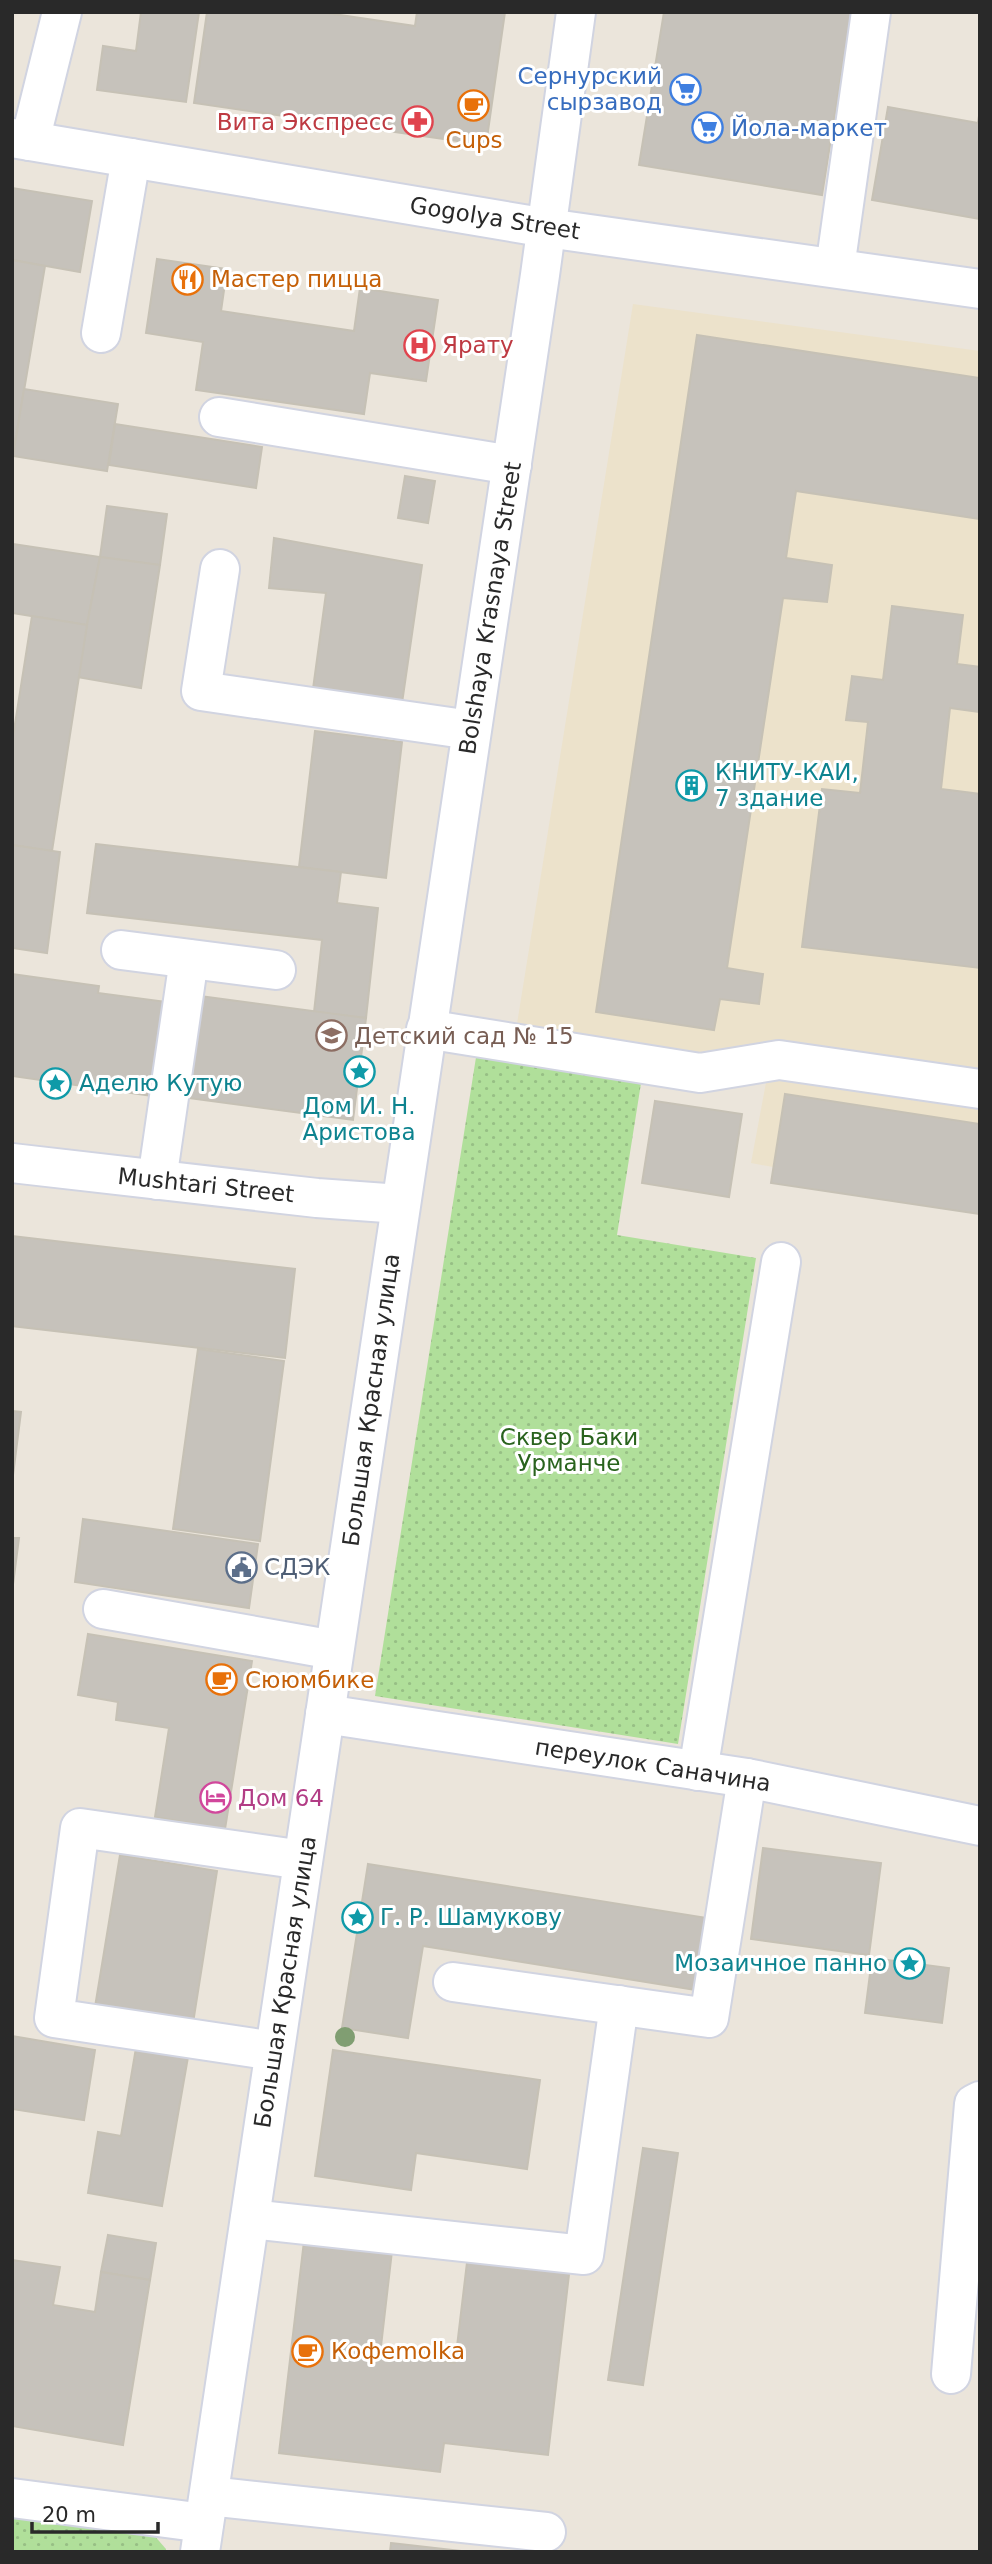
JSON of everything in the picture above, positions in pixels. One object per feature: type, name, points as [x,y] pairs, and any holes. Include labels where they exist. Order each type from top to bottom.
[{"type":"street","points":[[21,139],[62,12]]},
{"type":"street","name":"Bolshaya Krasnaya Street","points":[[400,1203],[512,465],[576,12]]},
{"type":"street","points":[[835,268],[872,12]]},
{"type":"street","name":"Gogolya Street","points":[[21,139],[547,228],[980,289]]},
{"type":"street","points":[[101,333],[131,158]]},
{"type":"street","points":[[219,417],[512,465]]},
{"type":"street","points":[[220,569],[201,691],[471,730]]},
{"type":"street","points":[[121,950],[276,970]]},
{"type":"street","points":[[157,1180],[189,959]]},
{"type":"street","points":[[426,1029],[700,1073],[779,1060],[980,1089]]},
{"type":"street","name":"Mushtari Street","points":[[12,1164],[317,1198],[400,1203]]},
{"type":"street","name":"Большая Красная улица","points":[[205,2524],[400,1203]]},
{"type":"street","points":[[698,1771],[781,1262]]},
{"type":"street","points":[[103,1609],[334,1650]]},
{"type":"street","name":"переулок Саначина","points":[[325,1714],[747,1779],[980,1826]]},
{"type":"street","points":[[453,1982],[709,2018],[747,1779]]},
{"type":"street","points":[[274,2051],[54,2018],[80,1828],[303,1860]]},
{"type":"street","points":[[250,2219],[584,2255],[619,2005]]},
{"type":"street","points":[[951,2375],[974,2104],[980,2101]]},
{"type":"street","points":[[12,2498],[205,2524],[546,2532]]},
{"type":"shaded area","points":[[633,304],[980,351],[980,1205],[751,1163],[767,1077],[516,1030]]},
{"type":"green space","name":"Сквер Баки Урманче","points":[[477,1051],[642,1077],[617,1235],[756,1258],[678,1744],[375,1696]]},
{"type":"green space","points":[[12,2509],[146,2526],[166,2552],[12,2552]]},
{"type":"building","points":[[141,12],[199,12],[186,102],[97,90],[103,46],[136,51]]},
{"type":"building","points":[[207,12],[320,12],[415,26],[417,12],[505,12],[486,145],[194,103]]},
{"type":"building","points":[[664,12],[851,12],[822,195],[639,165]]},
{"type":"building","points":[[888,107],[978,123],[980,109],[980,219],[872,200]]},
{"type":"building","points":[[12,188],[92,201],[80,272],[12,260]]},
{"type":"building","points":[[157,259],[227,269],[221,311],[354,331],[360,288],[438,300],[426,381],[370,373],[364,414],[196,390],[203,342],[146,333]]},
{"type":"building","points":[[12,260],[45,266],[13,456],[12,456]]},
{"type":"building","name":"КНИТУ-КАИ, 7 здание","points":[[697,335],[980,378],[980,519],[796,491],[786,558],[832,565],[827,602],[783,598],[727,968],[763,974],[759,1004],[720,999],[714,1030],[596,1012]]},
{"type":"building","points":[[24,389],[118,404],[107,471],[13,456]]},
{"type":"building","points":[[115,424],[262,447],[256,488],[109,465]]},
{"type":"building","points":[[405,476],[435,481],[428,523],[398,518]]},
{"type":"building","points":[[107,506],[167,514],[160,565],[100,557]]},
{"type":"building","points":[[274,538],[422,565],[402,703],[313,689],[326,593],[269,588]]},
{"type":"building","points":[[13,544],[100,557],[87,625],[12,613]]},
{"type":"building","points":[[100,557],[160,565],[141,688],[77,677]]},
{"type":"building","points":[[892,606],[963,615],[957,664],[980,667],[980,712],[950,708],[941,789],[980,794],[980,968],[802,947],[822,789],[860,793],[868,722],[846,720],[852,676],[883,680]]},
{"type":"building","points":[[32,616],[87,625],[52,851],[12,845],[12,743]]},
{"type":"building","points":[[315,731],[402,742],[386,878],[299,867]]},
{"type":"building","points":[[96,844],[341,872],[337,903],[378,908],[366,1018],[314,1012],[322,940],[87,913]]},
{"type":"building","points":[[12,845],[60,852],[47,953],[12,948]]},
{"type":"building","points":[[12,974],[99,986],[98,993],[167,1002],[153,1096],[12,1076]]},
{"type":"building","points":[[200,996],[366,1018],[353,1120],[188,1098]]},
{"type":"building","points":[[785,1094],[980,1124],[980,1214],[771,1183]]},
{"type":"building","points":[[655,1101],[742,1114],[729,1197],[642,1183]]},
{"type":"building","points":[[12,1236],[295,1269],[285,1358],[12,1326]]},
{"type":"building","points":[[198,1349],[284,1361],[260,1541],[173,1529]]},
{"type":"building","points":[[12,1411],[21,1412],[12,1483]]},
{"type":"building","points":[[83,1519],[258,1544],[249,1608],[75,1582]]},
{"type":"building","points":[[12,1538],[19,1538],[12,1592]]},
{"type":"building","points":[[88,1634],[252,1661],[225,1829],[155,1817],[169,1728],[116,1720],[118,1702],[78,1695]]},
{"type":"building","points":[[763,1848],[881,1863],[869,1955],[751,1939]]},
{"type":"building","points":[[120,1855],[217,1871],[193,2023],[95,2007]]},
{"type":"building","points":[[368,1864],[707,1918],[696,1990],[423,1946],[408,2038],[342,2028]]},
{"type":"building","points":[[872,1958],[949,1968],[942,2023],[865,2013]]},
{"type":"building","points":[[12,2036],[95,2050],[84,2120],[12,2109]]},
{"type":"building","points":[[136,2048],[188,2057],[162,2206],[88,2193],[98,2132],[121,2136]]},
{"type":"building","points":[[333,2050],[540,2080],[527,2169],[416,2153],[411,2190],[315,2176]]},
{"type":"building","points":[[643,2148],[678,2153],[643,2385],[608,2380]]},
{"type":"building","points":[[108,2235],[156,2243],[150,2280],[101,2272]]},
{"type":"building","points":[[304,2241],[392,2251],[380,2355],[455,2363],[468,2254],[570,2266],[548,2455],[444,2443],[440,2472],[279,2453]]},
{"type":"building","points":[[12,2260],[60,2267],[53,2305],[95,2312],[101,2272],[150,2280],[123,2445],[12,2426]]},
{"type":"building","points":[[391,2543],[470,2552],[390,2552]]},
{"type":"place","name":"Сернурский сырзавод","points":[[685,89]]},
{"type":"place","name":"Cups","points":[[474,106]]},
{"type":"place","name":"Вита Экспресс","points":[[417,122]]},
{"type":"place","name":"Йола-маркет","points":[[708,128]]},
{"type":"place","name":"Мастер пицца","points":[[188,279]]},
{"type":"place","name":"Ярату","points":[[419,345]]},
{"type":"place","name":"КНИТУ-КАИ, 7 здание","points":[[692,785]]},
{"type":"place","name":"Детский сад № 15","points":[[331,1036]]},
{"type":"place","name":"Дом И. Н. Аристова","points":[[359,1072]]},
{"type":"place","name":"Аделю Кутую","points":[[56,1083]]},
{"type":"place","name":"СДЭК","points":[[241,1567]]},
{"type":"place","name":"Сююмбике","points":[[222,1680]]},
{"type":"place","name":"Дом 64","points":[[215,1798]]},
{"type":"place","name":"Г. Р. Шамукову","points":[[357,1917]]},
{"type":"place","name":"Мозаичное панно","points":[[910,1963]]},
{"type":"place","name":"Кофеmolka","points":[[308,2351]]}]
